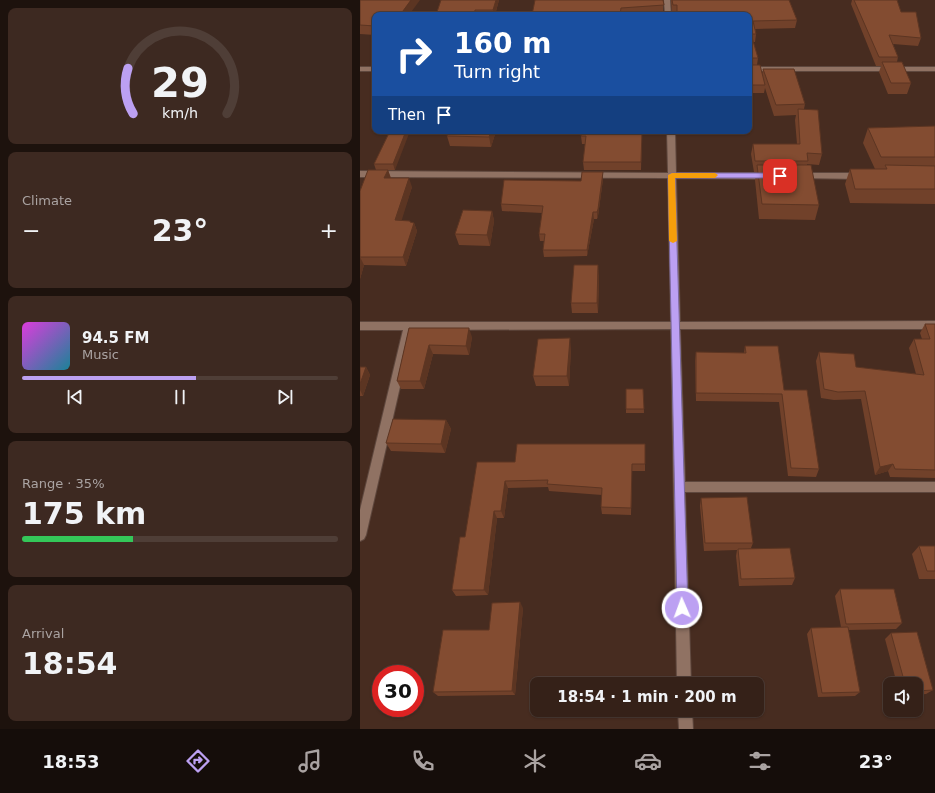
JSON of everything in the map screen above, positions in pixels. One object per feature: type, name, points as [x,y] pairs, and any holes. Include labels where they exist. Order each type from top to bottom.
[{"type":"street","points":[[667,0],[668,12]]},
{"type":"street","points":[[360,69],[372,69]]},
{"type":"street","points":[[752,69],[935,69]]},
{"type":"street","points":[[671,134],[684,677]]},
{"type":"street","points":[[360,174],[775,176]]},
{"type":"street","points":[[791,176],[871,176]]},
{"type":"street","points":[[360,326],[935,325]]},
{"type":"street","points":[[360,535],[365,493],[409,326]]},
{"type":"street","points":[[679,488],[935,487]]},
{"type":"street","points":[[685,717],[686,729]]},
{"type":"building","points":[[360,0],[411,0],[402,12],[372,12],[372,26],[360,25]]},
{"type":"building","points":[[441,0],[496,0],[493,10],[475,10],[475,12],[437,12]]},
{"type":"building","points":[[535,0],[663,0],[664,5],[621,8],[620,12],[533,12]]},
{"type":"building","points":[[672,0],[789,0],[797,20],[753,21],[756,34],[752,34],[752,12],[677,12],[677,5],[673,5]]},
{"type":"building","points":[[854,0],[897,0],[901,12],[916,12],[921,38],[889,35],[898,57],[879,57]]},
{"type":"building","points":[[752,37],[758,58],[752,58]]},
{"type":"building","points":[[882,62],[902,62],[911,83],[891,83]]},
{"type":"building","points":[[752,65],[760,65],[765,85],[752,85]]},
{"type":"building","points":[[763,69],[794,69],[805,104],[776,105]]},
{"type":"building","points":[[798,109],[818,110],[822,154],[807,153],[808,161],[755,161],[753,144],[800,144]]},
{"type":"building","points":[[935,126],[935,157],[881,157],[868,128]]},
{"type":"building","points":[[389,134],[405,134],[393,164],[374,164]]},
{"type":"building","points":[[448,134],[490,134],[489,137],[447,136]]},
{"type":"building","points":[[581,134],[642,134],[641,162],[583,162],[586,136],[581,136]]},
{"type":"building","points":[[757,165],[811,165],[819,205],[762,204]]},
{"type":"building","points":[[885,165],[935,166],[935,189],[855,189],[850,169],[887,169]]},
{"type":"building","points":[[368,170],[388,170],[384,178],[409,178],[395,220],[410,221],[414,223],[403,257],[360,257],[360,191]]},
{"type":"building","points":[[582,172],[603,172],[598,209],[597,212],[593,212],[587,250],[543,250],[545,234],[539,234],[543,206],[501,204],[504,180],[581,181]]},
{"type":"building","points":[[463,210],[492,211],[487,235],[455,234]]},
{"type":"building","points":[[574,265],[598,265],[597,303],[571,303]]},
{"type":"building","points":[[925,324],[935,324],[935,470],[895,469],[893,464],[880,467],[865,391],[838,392],[824,389],[819,352],[854,354],[856,367],[924,375],[914,339],[930,339]]},
{"type":"building","points":[[409,328],[469,328],[466,346],[429,345],[420,381],[397,381]]},
{"type":"building","points":[[570,338],[567,376],[533,376],[538,339]]},
{"type":"building","points":[[745,346],[778,346],[784,390],[807,390],[819,469],[791,468],[782,394],[696,393],[696,352],[746,353]]},
{"type":"building","points":[[360,367],[366,367],[360,384]]},
{"type":"building","points":[[626,389],[643,389],[644,409],[626,409]]},
{"type":"building","points":[[393,419],[446,420],[441,444],[386,443]]},
{"type":"building","points":[[517,444],[645,444],[645,464],[632,464],[631,508],[601,507],[602,488],[547,484],[548,480],[505,481],[501,511],[494,511],[484,590],[452,590],[460,537],[465,537],[477,462],[515,462]]},
{"type":"building","points":[[747,497],[753,543],[705,543],[701,498]]},
{"type":"building","points":[[919,546],[935,546],[935,571],[927,571]]},
{"type":"building","points":[[790,548],[795,578],[741,579],[738,549]]},
{"type":"building","points":[[840,589],[894,589],[902,623],[846,624]]},
{"type":"building","points":[[520,602],[512,691],[433,692],[443,630],[489,630],[492,603]]},
{"type":"building","points":[[848,627],[860,692],[822,693],[811,628]]},
{"type":"building","points":[[917,632],[933,690],[923,691],[923,677],[903,677],[891,633]]},
{"type":"slow traffic","points":[[673,241],[672,175],[715,175]]},
{"type":"route","points":[[682,608],[672,175],[780,176]]}]
